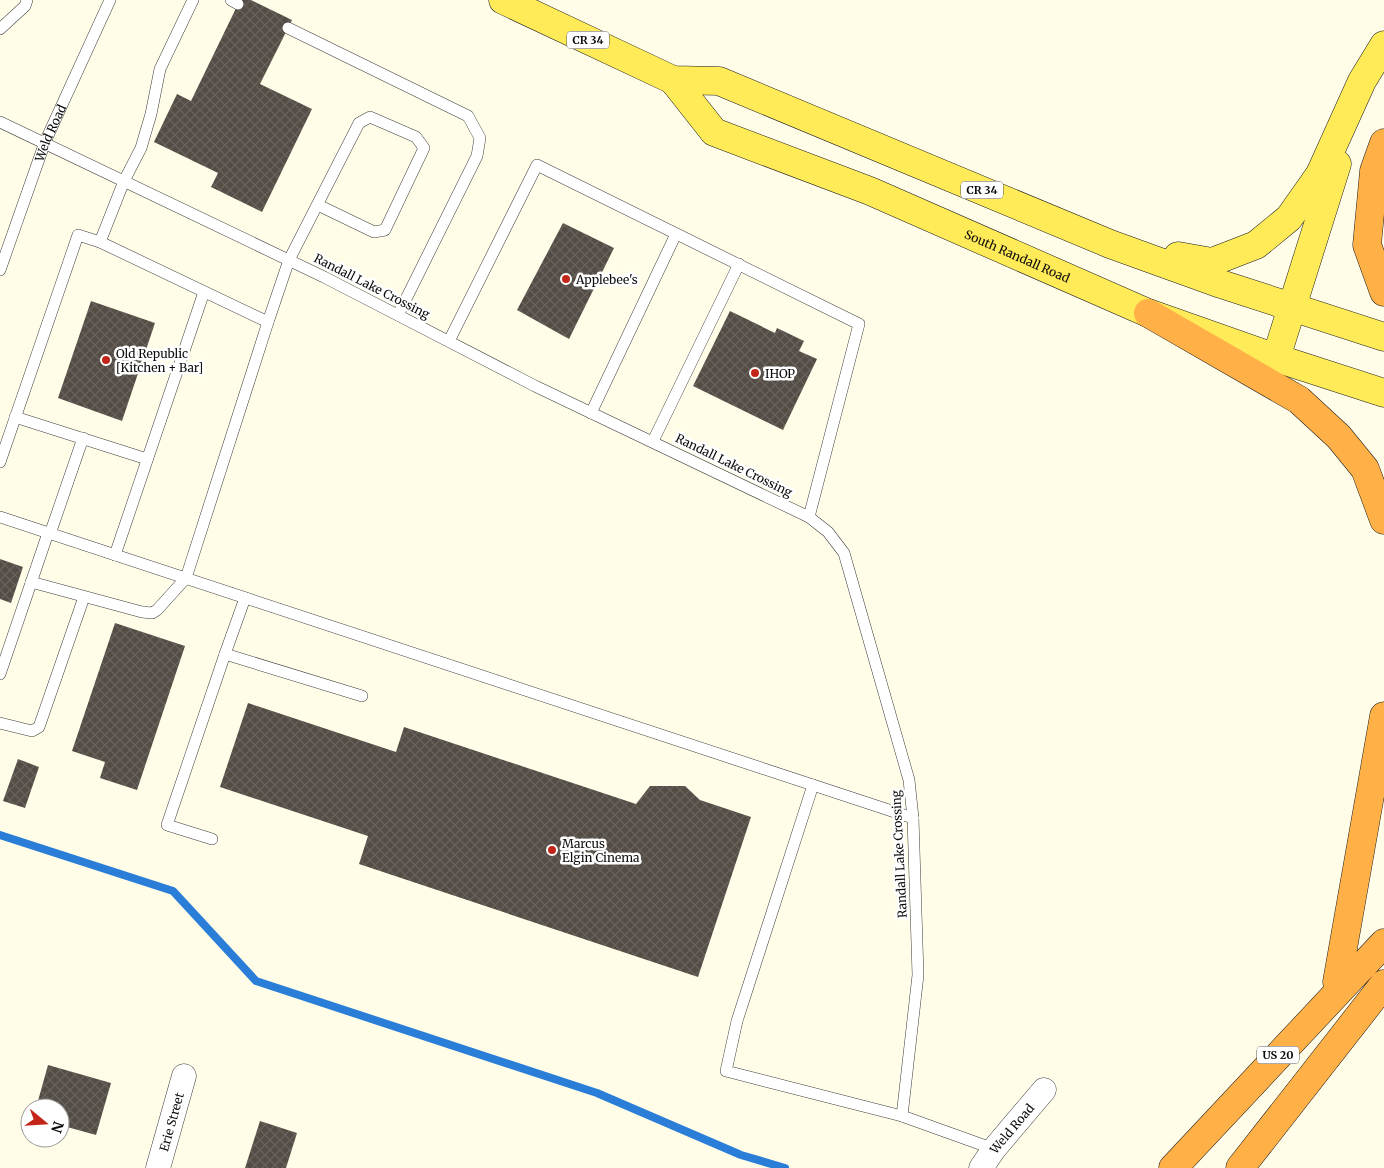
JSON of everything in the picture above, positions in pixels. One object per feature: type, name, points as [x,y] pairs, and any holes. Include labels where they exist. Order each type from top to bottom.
[{"type":"highway","points":[[1384,143],[1374,171],[1367,245],[1384,292]]},
{"type":"highway","points":[[1148,313],[1299,400],[1338,437],[1365,469],[1384,520]]},
{"type":"highway","points":[[1337,982],[1384,716]]},
{"type":"highway","points":[[1257,1077],[1384,926]]},
{"type":"highway","name":"US 20","points":[[1173,1168],[1384,943]]},
{"type":"highway","points":[[1240,1168],[1384,984]]},
{"type":"main road","name":"South Randall Road","points":[[503,0],[673,80],[719,81],[1110,244],[1221,284],[1384,337]]},
{"type":"main road","points":[[1110,244],[1212,262],[1256,245],[1290,218],[1320,174],[1362,81],[1384,45]]},
{"type":"main road","name":"South Randall Road","points":[[673,80],[714,132],[870,191],[1148,313],[1276,358],[1384,393]]},
{"type":"main road","points":[[1276,358],[1362,81]]},
{"type":"street","name":"Erie Street","points":[[158,1168],[184,1076]]},
{"type":"street","name":"Weld Road","points":[[987,1158],[1044,1090]]},
{"type":"lane","points":[[0,29],[25,6],[27,0]]},
{"type":"lane","name":"Weld Road","points":[[0,270],[44,142],[110,0]]},
{"type":"lane","points":[[100,242],[124,181],[141,148],[152,114],[160,69],[193,0]]},
{"type":"lane","points":[[288,28],[468,116],[480,138],[477,156],[398,315]]},
{"type":"lane","points":[[31,582],[142,612],[152,613],[186,578],[268,322],[290,260],[318,204],[359,123],[370,117],[416,137],[424,148],[385,230],[374,232],[318,204]]},
{"type":"lane","name":"Randall Lake Crossing","points":[[0,122],[290,260],[592,413],[809,517],[828,532],[844,553],[909,780],[913,818],[918,976],[902,1116]]},
{"type":"lane","points":[[449,341],[536,165],[739,264],[859,324],[809,517]]},
{"type":"lane","points":[[592,413],[676,234]]},
{"type":"lane","points":[[0,462],[78,236],[100,242],[268,322]]},
{"type":"lane","points":[[653,441],[739,264]]},
{"type":"lane","points":[[115,555],[204,292]]},
{"type":"lane","points":[[15,417],[147,459]]},
{"type":"lane","points":[[0,674],[83,438]]},
{"type":"lane","points":[[0,517],[913,818]]},
{"type":"lane","points":[[0,723],[32,731],[39,728],[84,597]]},
{"type":"lane","points":[[212,839],[167,825],[245,598]]},
{"type":"lane","points":[[225,654],[362,696]]},
{"type":"lane","points":[[813,785],[737,1021],[726,1071],[902,1116],[987,1158]]},
{"type":"building","points":[[240,0],[251,0],[292,20],[260,84],[312,109],[262,212],[211,187],[218,173],[154,142],[177,94],[191,101]]},
{"type":"building","name":"Applebee's","points":[[563,223],[614,248],[569,339],[517,310]]},
{"type":"building","name":"Old Republic [Kitchen + Bar]","points":[[91,301],[155,323],[122,421],[58,398]]},
{"type":"building","name":"IHOP","points":[[730,311],[775,333],[777,328],[804,341],[799,351],[817,359],[783,430],[693,386]]},
{"type":"building","points":[[0,559],[23,567],[11,603],[0,599]]},
{"type":"building","points":[[115,623],[185,646],[137,790],[100,778],[105,762],[72,751]]},
{"type":"building","name":"Marcus Elgin Cinema","points":[[248,703],[396,752],[404,727],[636,804],[650,786],[685,786],[700,800],[751,817],[698,977],[359,864],[368,836],[220,787]]},
{"type":"building","points":[[18,759],[39,767],[25,808],[3,801]]},
{"type":"building","points":[[48,1065],[111,1083],[96,1135],[70,1128],[70,1098],[39,1098]]},
{"type":"building","points":[[260,1121],[297,1133],[286,1168],[245,1168]]},
{"type":"waterway","points":[[0,835],[173,891],[256,981],[597,1093],[741,1155],[785,1168]]},
{"type":"place","name":"Applebee's","points":[[566,279]]},
{"type":"place","name":"Old Republic [Kitchen + Bar]","points":[[106,360]]},
{"type":"place","name":"IHOP","points":[[755,373]]},
{"type":"place","name":"Marcus Elgin Cinema","points":[[552,850]]}]
